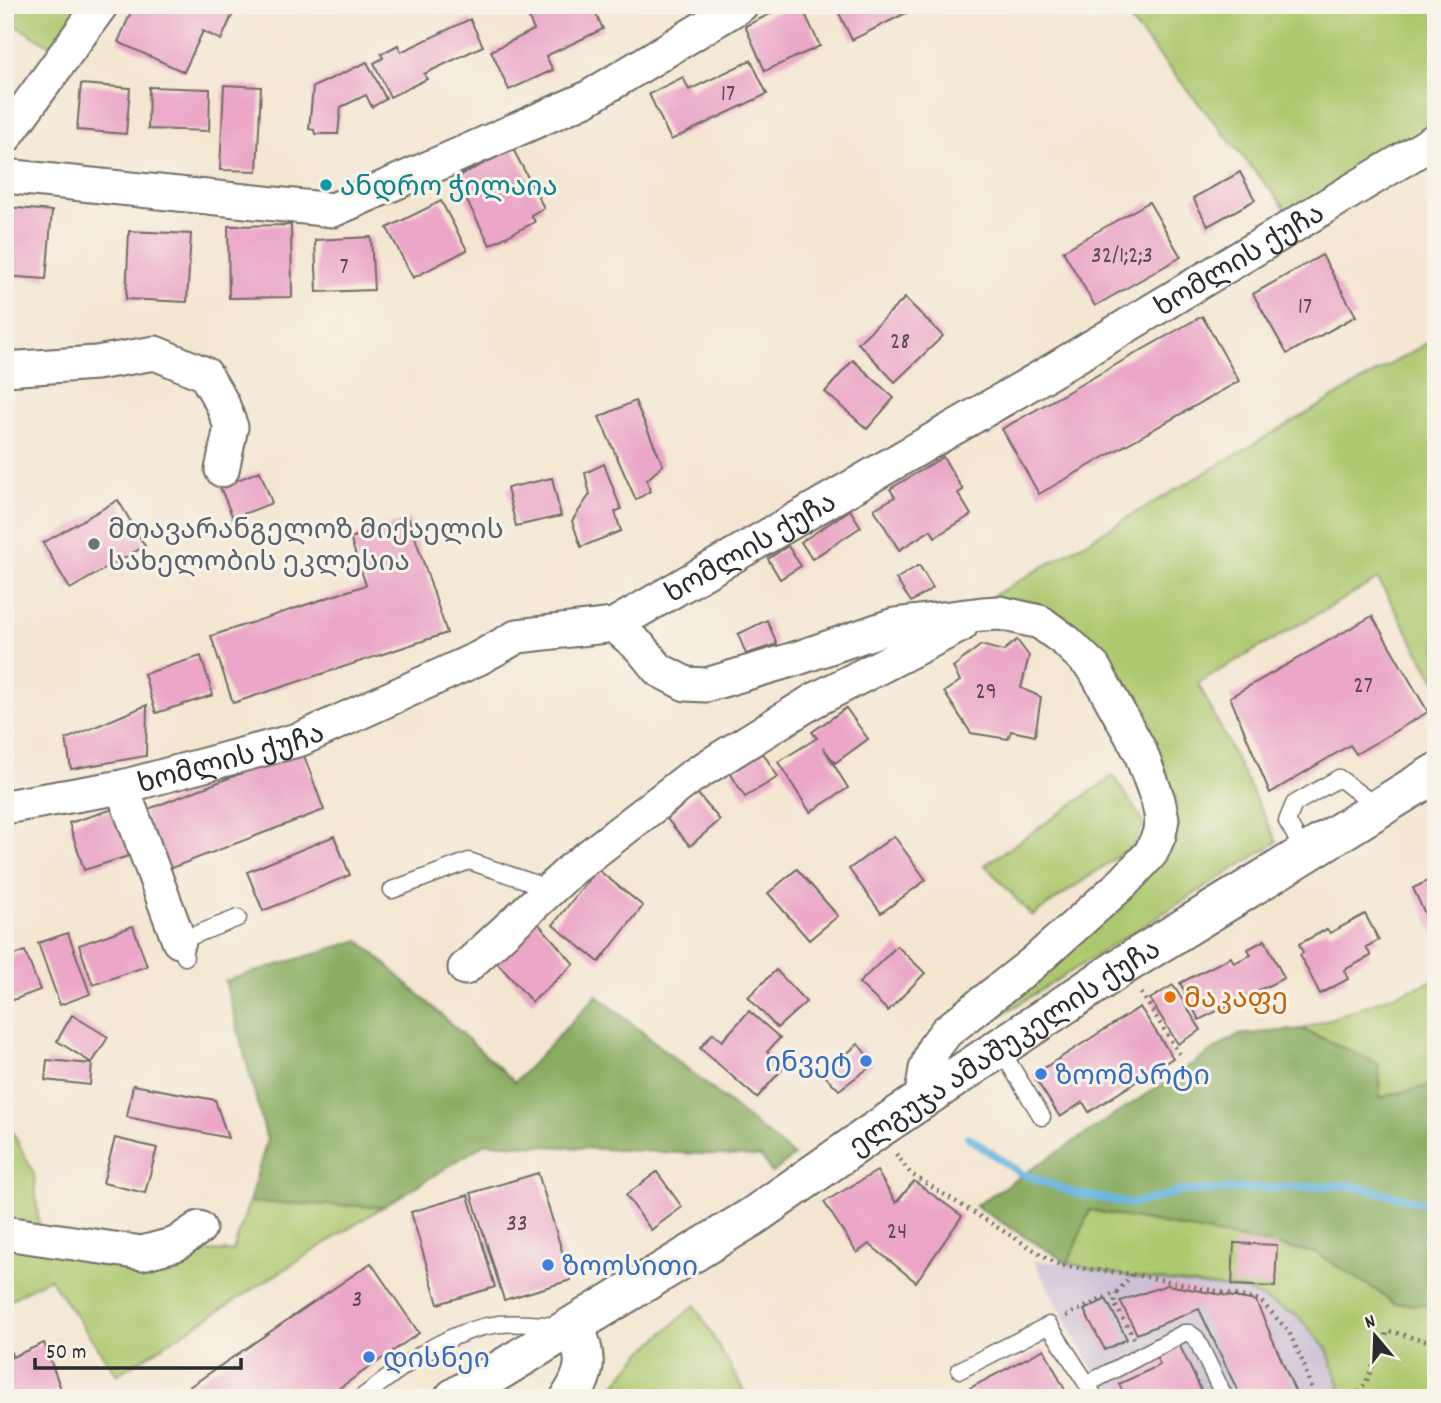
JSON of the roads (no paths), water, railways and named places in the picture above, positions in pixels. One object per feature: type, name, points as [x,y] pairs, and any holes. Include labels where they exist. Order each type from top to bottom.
[{"type":"main road","name":"ელგუჯა ამაშუკელის ქუჩა","points":[[454,1398],[752,1217],[1124,965],[1436,773]]},
{"type":"main road","points":[[570,1398],[582,1379],[584,1354],[575,1326]]},
{"type":"street","points":[[5,137],[101,5]]},
{"type":"street","points":[[5,176],[333,210],[586,99],[741,5]]},
{"type":"street","name":"ხომლის ქუჩა","points":[[5,807],[122,787],[301,739],[479,659],[518,636],[614,625],[1045,375],[1436,140]]},
{"type":"street","points":[[5,369],[96,363],[155,353],[205,374],[222,403],[231,427],[222,470]]},
{"type":"street","points":[[614,625],[640,647],[659,670],[686,684],[706,685],[798,658],[894,625],[1000,613],[1040,622],[1066,641],[1094,668],[1140,751],[1158,800],[1162,819],[1152,853],[1124,882],[1033,963],[946,1032],[934,1048],[926,1069],[920,1101]]},
{"type":"street","points":[[465,968],[571,870],[691,777],[813,701],[982,614]]},
{"type":"street","points":[[122,787],[182,949]]},
{"type":"street","points":[[5,1233],[142,1253],[176,1244],[199,1228]]},
{"type":"lane","points":[[393,890],[469,861],[551,889]]},
{"type":"lane","points":[[182,949],[238,918]]},
{"type":"lane","points":[[1000,1049],[1042,1117]]},
{"type":"lane","points":[[361,1398],[434,1345],[458,1333],[500,1324],[575,1326]]},
{"type":"lane","points":[[960,1370],[1049,1325],[1091,1391],[1143,1354],[1189,1333],[1196,1338],[1225,1398]]},
{"type":"waterway","points":[[968,1137],[1020,1173],[1074,1193],[1132,1204],[1183,1191],[1350,1185],[1436,1206]]},
{"type":"place","name":"ანდრო ჭილაია","points":[[326,185]]},
{"type":"place","name":"მთავარანგელოზ მიქაელის სახელობის ეკლესია","points":[[94,544]]},
{"type":"place","name":"მაკაფე","points":[[1170,997]]},
{"type":"place","name":"ინვეტ","points":[[866,1061]]},
{"type":"place","name":"ზოომარტი","points":[[1041,1074]]},
{"type":"place","name":"ზოოსითი","points":[[548,1265]]},
{"type":"place","name":"დისნეი","points":[[369,1357]]}]
